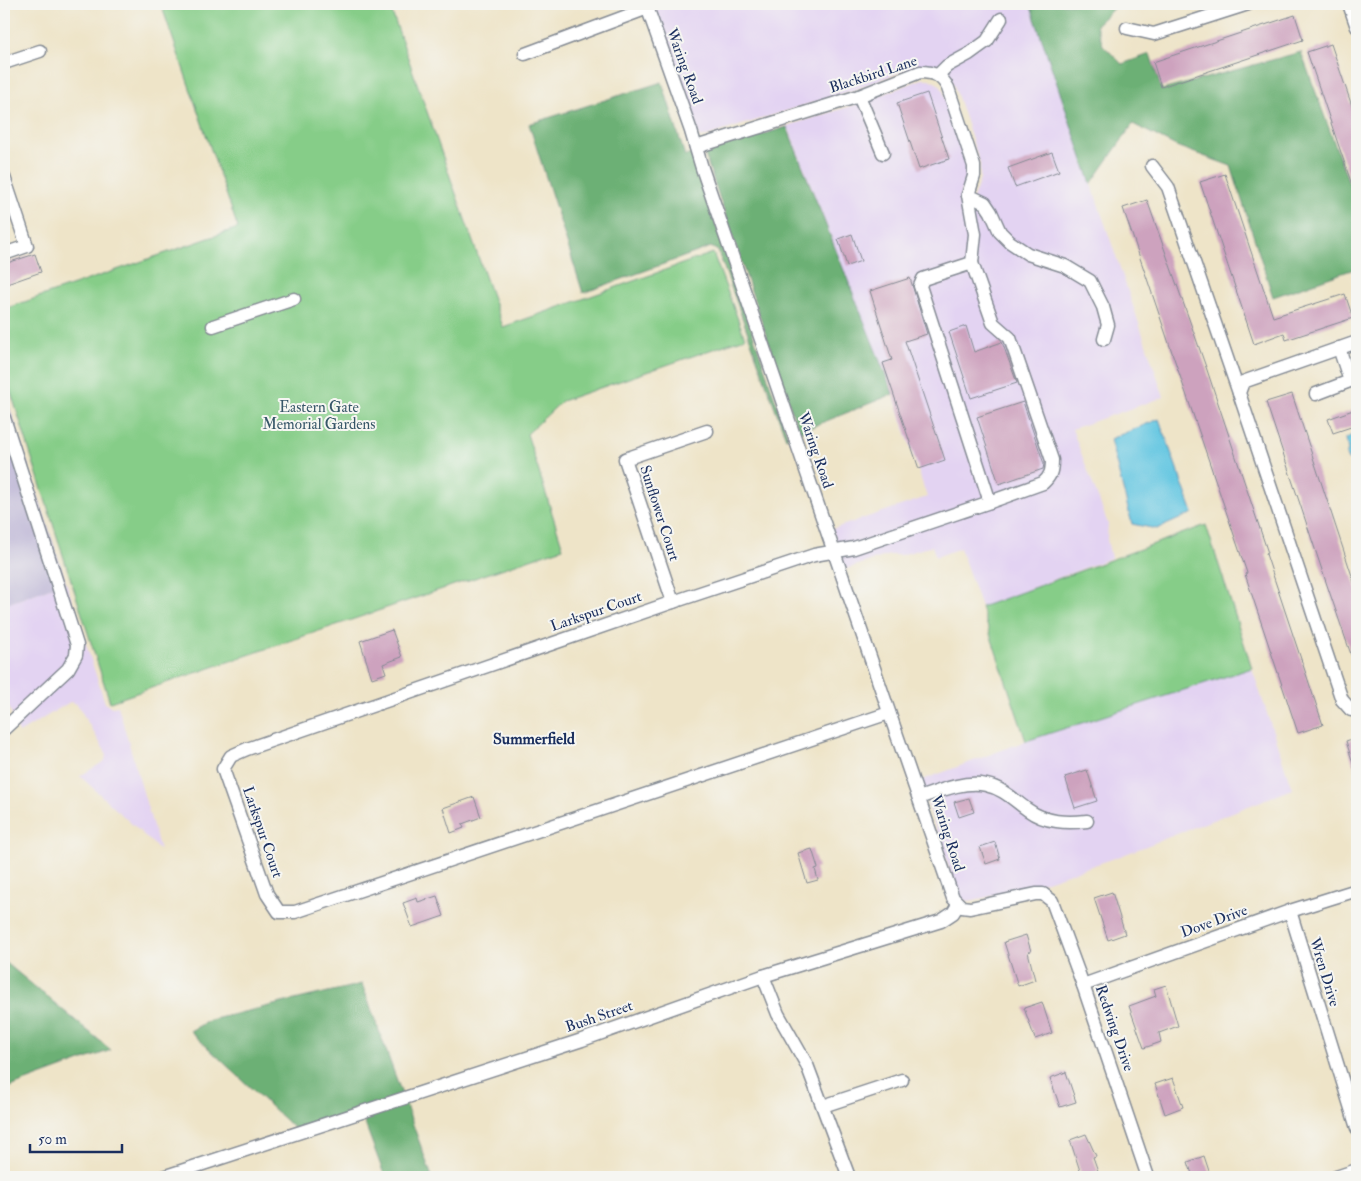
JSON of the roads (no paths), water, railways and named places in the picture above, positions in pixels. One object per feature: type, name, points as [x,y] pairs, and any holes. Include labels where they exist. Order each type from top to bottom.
[{"type":"street","points":[[1127,28],[1154,34],[1248,4]]},
{"type":"street","points":[[1350,4],[1357,27]]},
{"type":"street","points":[[525,54],[647,6]]},
{"type":"street","name":"Waring Road","points":[[647,6],[889,713],[953,898],[958,905]]},
{"type":"street","points":[[938,75],[947,66],[970,54],[987,41],[1001,19]]},
{"type":"street","points":[[4,62],[40,51]]},
{"type":"street","name":"Blackbird Lane","points":[[696,147],[859,96],[920,72],[929,72],[938,75],[948,88],[974,166],[974,176],[968,195]]},
{"type":"street","points":[[859,96],[883,153]]},
{"type":"street","points":[[1152,166],[1168,187],[1342,700],[1351,710],[1357,710]]},
{"type":"street","points":[[4,177],[7,195],[27,246],[4,254]]},
{"type":"street","points":[[968,195],[975,234],[972,263],[923,279],[920,286],[990,502]]},
{"type":"street","points":[[968,195],[985,203],[1000,232],[1010,242],[1028,254],[1065,266],[1090,280],[1103,307],[1108,325],[1104,339]]},
{"type":"street","name":"Larkspur Court","points":[[889,713],[295,912],[279,912],[267,894],[223,769],[231,756],[246,749],[673,602],[814,555],[854,548],[1043,483],[1049,477],[1052,470],[1052,460],[1010,338],[993,323],[972,263]]},
{"type":"street","points":[[213,326],[294,299]]},
{"type":"street","points":[[1239,393],[1242,382],[1357,342]]},
{"type":"street","points":[[1316,394],[1350,381],[1339,348]]},
{"type":"street","points":[[4,418],[77,645],[76,654],[68,669],[4,728]]},
{"type":"street","name":"Sunflower Court","points":[[673,602],[625,459],[707,431]]},
{"type":"street","points":[[919,798],[959,786],[985,784],[997,788],[1037,816],[1068,823],[1087,821]]},
{"type":"street","name":"Dove Drive","points":[[1083,986],[1290,911],[1357,890]]},
{"type":"street","name":"Redwing Drive","points":[[958,905],[970,908],[1036,894],[1043,894],[1052,901],[1148,1177]]},
{"type":"street","name":"Bush Street","points":[[163,1177],[582,1040],[763,976],[941,921],[953,913],[958,905]]},
{"type":"street","name":"Wren Drive","points":[[1290,911],[1357,1128]]},
{"type":"street","points":[[763,976],[778,1014],[807,1065],[849,1177]]},
{"type":"street","points":[[823,1106],[902,1080]]},
{"type":"street","points":[[1336,1177],[1357,1170]]},
{"type":"water","points":[[1159,419],[1193,513],[1157,529],[1132,524],[1110,439]]},
{"type":"water","points":[[1354,435],[1357,441],[1357,473],[1351,460],[1348,460],[1346,455],[1348,451],[1346,438]]},
{"type":"district","name":"Summerfield","points":[[534,738]]},
{"type":"park label","name":"Eastern Gate Memorial Gardens","points":[[319,416]]}]
